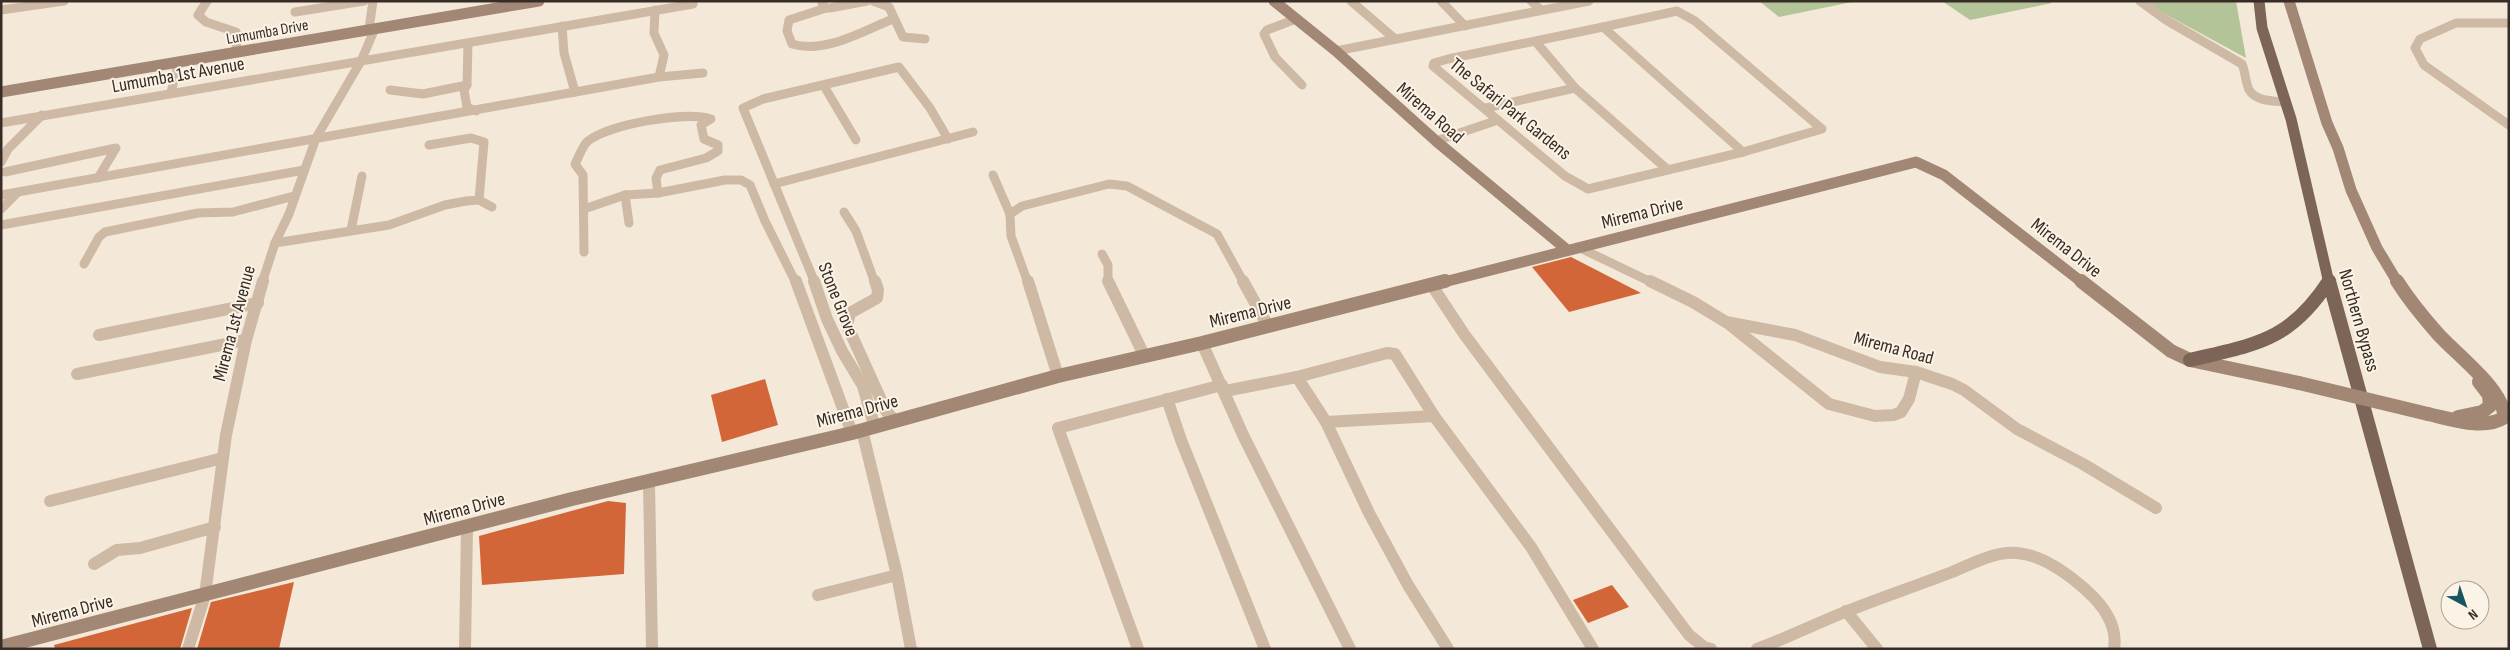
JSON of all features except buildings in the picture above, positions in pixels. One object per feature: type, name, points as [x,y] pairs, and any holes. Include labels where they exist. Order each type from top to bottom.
[{"type":"main road","name":"Northern Bypass","points":[[2259,1],[2262,28],[2291,119],[2329,281],[2430,649]]},
{"type":"main road","points":[[2190,360],[2273,338],[2287,331],[2302,319],[2318,301],[2329,281]]},
{"type":"street","points":[[1,10],[64,1]]},
{"type":"street","points":[[207,1],[198,15],[206,22],[225,26],[236,32],[235,52]]},
{"type":"street","points":[[295,12],[364,1]]},
{"type":"street","points":[[369,29],[373,1]]},
{"type":"street","name":"Lumumba Drive","points":[[1,92],[539,1]]},
{"type":"street","points":[[867,1],[824,4],[792,17],[789,20],[787,32],[792,44],[805,46],[829,43],[893,19]]},
{"type":"street","points":[[872,1],[889,7],[903,38],[925,39]]},
{"type":"street","name":"Mirema Road","points":[[1274,1],[1336,51],[1436,141],[1572,248],[1684,297],[1726,322],[1795,335],[1880,367],[1936,377],[1964,390],[2017,429],[2084,464],[2156,508]]},
{"type":"street","points":[[1351,1],[1395,39]]},
{"type":"street","points":[[1441,1],[1465,26]]},
{"type":"street","points":[[1532,1],[1541,10]]},
{"type":"street","name":"The Safari Park Gardens","points":[[1336,51],[1588,1]]},
{"type":"street","points":[[2140,1],[2166,20],[2242,64],[2246,70],[2247,88],[2250,94],[2258,98],[2285,102]]},
{"type":"street","name":"Mirema Drive","points":[[1,648],[572,499],[863,429],[1058,376],[1202,343],[1916,162],[1944,175],[2171,351],[2190,360],[2299,383],[2428,414],[2486,424],[2501,421],[2508,414],[2508,407],[2501,394],[2485,376],[2438,335],[2398,283],[2367,230],[2347,179],[2337,139],[2327,123],[2289,1]]},
{"type":"street","name":"Lumumba 1st Avenue","points":[[1,123],[171,92],[693,4]]},
{"type":"street","points":[[655,10],[652,25],[654,38],[664,54],[659,77]]},
{"type":"street","name":"The Safari Park Gardens","points":[[1673,11],[1682,12],[1822,128],[1743,152],[1588,189],[1566,176],[1486,108],[1436,70],[1434,63],[1602,26],[1673,11]]},
{"type":"street","points":[[1296,19],[1267,30],[1264,34],[1274,57],[1302,86]]},
{"type":"street","points":[[2509,22],[2456,23],[2420,39],[2415,43],[2414,47],[2415,53],[2424,65],[2509,125]]},
{"type":"street","points":[[562,26],[564,53],[575,92]]},
{"type":"street","points":[[1602,26],[1743,152]]},
{"type":"street","name":"Mirema 1st Avenue","points":[[188,649],[205,595],[223,458],[246,340],[275,243],[290,214],[294,196],[316,138],[361,61],[373,33],[369,29]]},
{"type":"street","points":[[1536,42],[1575,88],[1668,170]]},
{"type":"street","points":[[468,43],[467,85],[464,90],[467,107],[476,111]]},
{"type":"street","points":[[171,92],[179,61]]},
{"type":"street","name":"Stone Grove","points":[[863,429],[863,386],[842,351],[827,319],[814,280],[790,226],[743,108],[763,100],[900,67],[930,108],[948,139]]},
{"type":"street","points":[[1,195],[659,77],[703,73]]},
{"type":"street","points":[[390,90],[423,94],[467,85]]},
{"type":"street","points":[[824,86],[856,140]]},
{"type":"street","points":[[1486,108],[1575,88]]},
{"type":"street","points":[[584,252],[583,175],[576,164],[586,142],[600,134],[683,115],[705,115],[711,119],[701,125],[701,133],[704,139],[718,145],[718,151],[706,158],[660,170],[656,178],[658,192]]},
{"type":"street","points":[[42,116],[8,149],[2,169],[116,148],[98,178]]},
{"type":"street","points":[[1436,141],[1498,120]]},
{"type":"street","points":[[774,184],[973,132]]},
{"type":"street","points":[[429,145],[471,138],[484,142],[479,200]]},
{"type":"street","points":[[189,161],[190,150]]},
{"type":"street","points":[[1,225],[304,170]]},
{"type":"street","points":[[993,175],[1010,214],[1010,236],[1022,263],[1058,376]]},
{"type":"street","points":[[351,230],[362,176]]},
{"type":"street","points":[[584,209],[625,195],[658,192],[734,179],[741,180],[750,185],[765,220],[790,265],[810,315],[863,429],[897,575],[911,649]]},
{"type":"street","points":[[1010,214],[1022,206],[1095,187],[1109,184],[1126,186],[1217,234],[1268,326]]},
{"type":"street","points":[[1,210],[16,193]]},
{"type":"street","points":[[625,195],[629,223]]},
{"type":"street","points":[[84,264],[98,237],[106,232],[198,213],[233,212],[294,196]]},
{"type":"street","points":[[275,243],[389,225],[445,205],[479,200],[492,207]]},
{"type":"street","points":[[844,212],[856,231],[878,290],[877,298],[850,313],[847,325],[886,411],[894,420]]},
{"type":"street","points":[[1102,254],[1108,265],[1107,280],[1144,355]]},
{"type":"street","points":[[1432,284],[1464,334],[1689,635],[1704,647],[1711,649]]},
{"type":"street","points":[[99,335],[258,303]]},
{"type":"street","points":[[1726,322],[1829,404],[1849,412],[1891,416],[1901,412],[1907,405],[1916,372]]},
{"type":"street","name":"Mirema Drive","points":[[2438,335],[2436,336],[2489,395],[2490,406],[2486,410],[2456,418]]},
{"type":"street","points":[[76,374],[246,340]]},
{"type":"street","points":[[1202,343],[1243,435],[1350,649]]},
{"type":"street","points":[[1138,649],[1058,428],[1167,399],[1223,388],[1297,377],[1387,353],[1395,354],[1434,416],[1531,547],[1593,649]]},
{"type":"street","points":[[1297,377],[1326,422],[1390,552],[1448,649]]},
{"type":"street","points":[[1167,399],[1181,440],[1265,649]]},
{"type":"street","points":[[1326,422],[1434,416]]},
{"type":"street","points":[[50,501],[223,458]]},
{"type":"street","points":[[649,482],[652,649]]},
{"type":"street","points":[[94,564],[117,550],[140,548],[215,527]]},
{"type":"street","points":[[465,649],[467,527]]},
{"type":"street","points":[[1757,649],[1846,612],[1977,562],[2006,553],[2029,555],[2063,573],[2092,595],[2105,610],[2110,621],[2116,640],[2114,649]]},
{"type":"street","points":[[818,595],[897,575]]},
{"type":"street","points":[[1846,612],[1877,649]]},
{"type":"green space","points":[[1759,1],[1857,1],[1779,17]]},
{"type":"green space","points":[[1942,1],[2048,1],[2052,3],[1970,20]]},
{"type":"green space","points":[[2141,1],[2236,1],[2246,58]]}]
